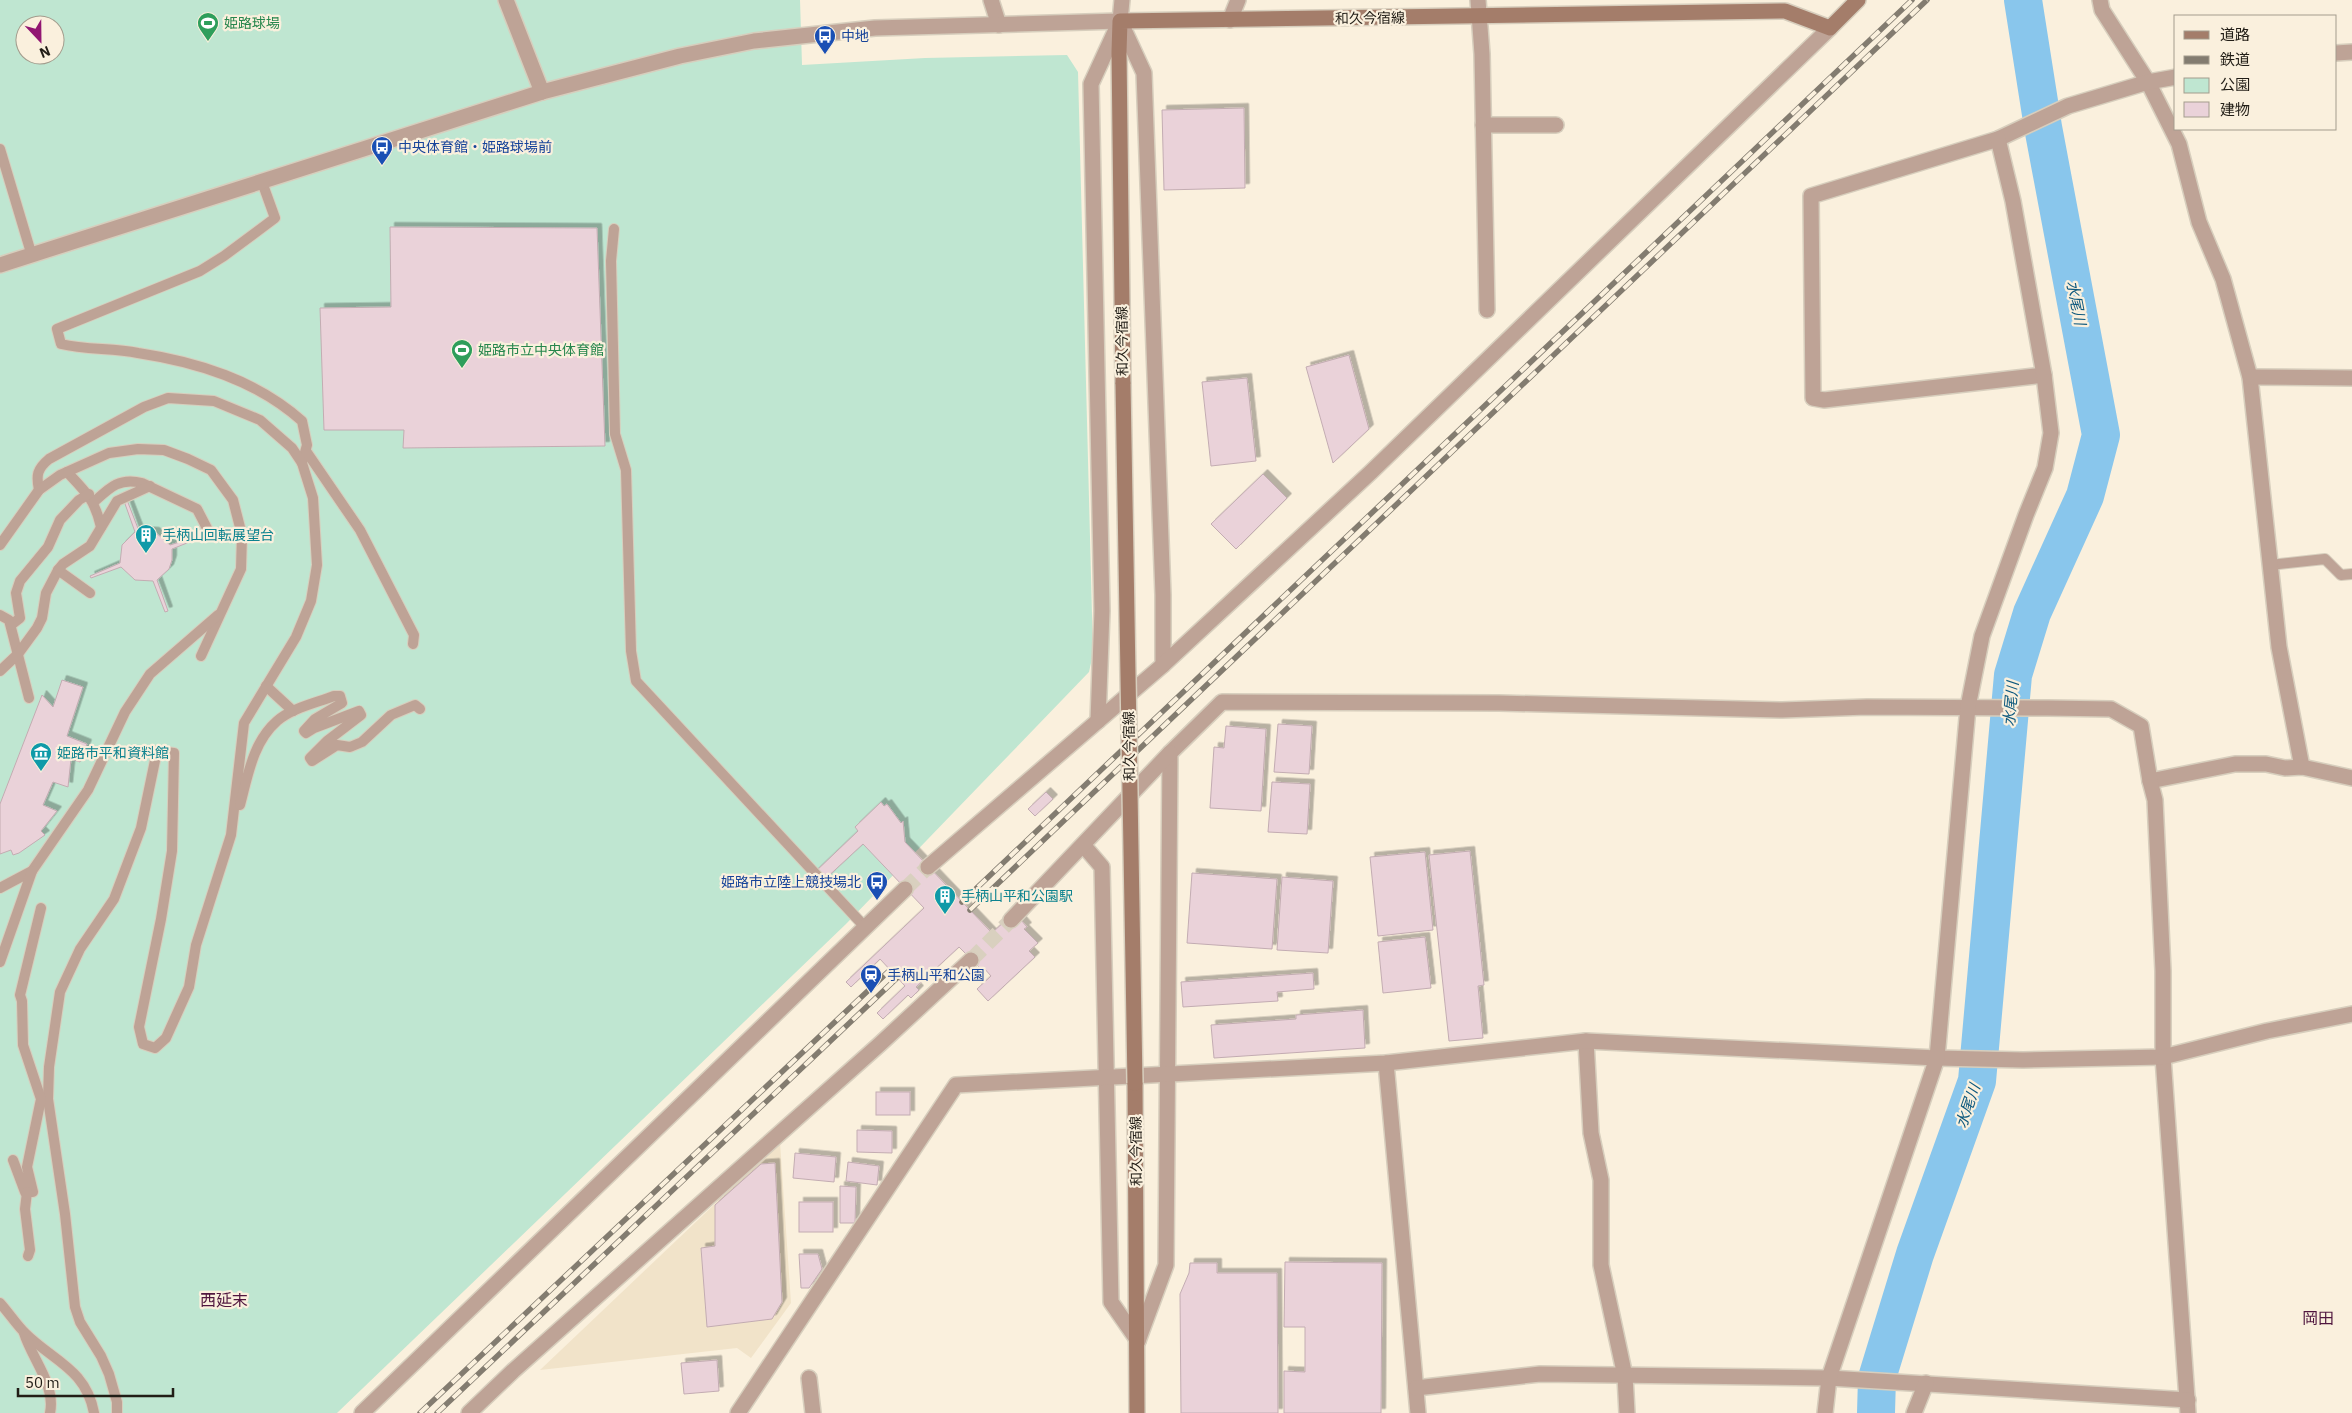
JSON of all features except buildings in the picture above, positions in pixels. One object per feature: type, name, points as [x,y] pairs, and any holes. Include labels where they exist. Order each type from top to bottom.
[{"type":"main road","points":[[1830,28],[1858,0]]},
{"type":"main road","name":"和久今宿線","points":[[1137,1413],[1135,1083],[1123,384],[1120,21],[1785,12],[1830,28]]},
{"type":"street","points":[[506,0],[542,92]]},
{"type":"street","points":[[991,0],[999,24]]},
{"type":"street","points":[[1098,721],[1102,611],[1091,84],[1120,21],[1122,0]]},
{"type":"street","points":[[1230,20],[1238,0]]},
{"type":"street","points":[[1478,0],[1482,54],[1487,310]]},
{"type":"street","points":[[2100,0],[2102,10],[2148,82],[2179,144],[2199,222],[2222,279],[2250,377],[2279,647],[2302,767]]},
{"type":"street","points":[[0,266],[542,92],[680,56],[754,41],[875,28],[1120,21]]},
{"type":"street","points":[[1120,21],[1144,73],[1164,595],[1163,665]]},
{"type":"street","points":[[928,867],[1163,665],[1378,465],[1830,28]]},
{"type":"street","points":[[2337,53],[2352,52]]},
{"type":"street","points":[[2044,375],[1824,400],[1813,398],[1811,196],[1998,139],[2068,106],[2148,82],[2174,77]]},
{"type":"street","points":[[1484,125],[1556,124]]},
{"type":"street","points":[[1825,1413],[1829,1378],[1937,1058],[1968,707],[1982,636],[2045,468],[2051,433],[2044,375],[2013,201],[1998,139]]},
{"type":"street","points":[[2250,377],[2352,378]]},
{"type":"street","points":[[1011,920],[1084,846],[1170,753],[1222,702],[1493,703],[1782,710],[1968,707],[2111,709],[2141,726],[2150,782],[2155,800],[2158,834],[2163,970],[2163,1057],[2188,1407],[1926,1383],[1829,1378],[1540,1374],[1416,1388]]},
{"type":"street","points":[[1138,1341],[1166,1265],[1170,753]]},
{"type":"street","points":[[2150,782],[2235,764],[2266,764],[2286,768],[2302,767],[2352,778]]},
{"type":"street","points":[[1084,846],[1102,866],[1112,1302],[1138,1341]]},
{"type":"street","points":[[362,1413],[860,922],[905,889]]},
{"type":"street","points":[[469,1413],[513,1371],[880,1044],[971,960]]},
{"type":"street","points":[[738,1413],[956,1085],[1386,1063],[1586,1041],[1937,1058],[2023,1060],[2163,1057],[2267,1031],[2352,1014]]},
{"type":"street","points":[[1586,1041],[1591,1133],[1600,1180],[1601,1264],[1625,1376],[1627,1413]]},
{"type":"street","points":[[1386,1063],[1418,1413]]},
{"type":"street","points":[[809,1378],[813,1413]]},
{"type":"street","points":[[1914,1413],[1926,1383]]},
{"type":"lane","points":[[0,149],[32,256]]},
{"type":"lane","points":[[262,182],[275,218],[224,256],[192,274],[57,329],[62,344],[137,352],[194,365],[256,388],[302,421],[307,445],[302,463]]},
{"type":"lane","points":[[614,230],[611,261],[615,434],[626,470],[631,651],[636,681],[860,922]]},
{"type":"lane","points":[[39,490],[36,477],[39,468],[49,459],[144,407],[168,398],[214,401],[260,420],[292,448],[302,463],[313,498],[317,565],[310,602],[296,637],[244,723],[232,835]]},
{"type":"lane","points":[[0,545],[39,490],[67,472],[110,453],[138,449],[164,450],[211,470],[233,500],[242,535],[240,568],[201,656]]},
{"type":"lane","points":[[306,452],[360,530],[414,635],[413,644]]},
{"type":"lane","points":[[67,472],[91,498],[100,527]]},
{"type":"lane","points":[[11,625],[20,618],[16,593],[20,581],[45,551],[60,520],[80,500],[91,498],[119,482],[133,481],[150,486],[197,509],[211,536]]},
{"type":"lane","points":[[0,671],[18,654],[40,622],[46,593],[58,570],[63,564],[90,546],[117,501],[150,486]]},
{"type":"lane","points":[[2270,565],[2325,559],[2341,575],[2352,574]]},
{"type":"lane","points":[[58,570],[90,593]]},
{"type":"lane","points":[[0,962],[32,871],[88,790],[126,712],[150,674],[220,612]]},
{"type":"lane","points":[[0,615],[7,617],[11,625],[29,698]]},
{"type":"lane","points":[[266,686],[293,711]]},
{"type":"lane","points":[[13,1160],[25,1192],[33,1192],[27,1167],[28,1152],[45,1099],[60,992],[80,949],[114,899],[141,828],[157,751],[174,753],[172,851],[161,918],[139,1027],[142,1044],[155,1048],[166,1038],[189,987],[196,945],[232,835],[260,740],[277,720],[293,711],[340,696],[342,703],[315,719],[304,731],[306,733],[314,728],[360,711],[361,715],[327,740],[310,758],[312,761],[338,746],[350,747],[362,742],[391,715],[415,705],[420,709]]},
{"type":"lane","points":[[0,888],[32,871]]},
{"type":"lane","points":[[41,908],[20,995],[22,1000],[23,1045],[45,1099],[66,1214],[75,1307],[80,1322],[110,1374],[118,1413]]},
{"type":"lane","points":[[28,1192],[26,1209],[30,1250],[28,1256]]},
{"type":"lane","points":[[0,1303],[24,1332],[73,1372],[85,1386],[92,1398],[94,1413]]},
{"type":"lane","points":[[24,1332],[30,1350],[48,1387],[52,1404],[50,1413]]},
{"type":"shaded area","points":[[780,1142],[791,1303],[751,1358],[737,1348],[540,1370]]},
{"type":"green space","points":[[0,0],[800,0],[802,65],[925,58],[1067,55],[1078,72],[1093,654],[1089,672],[846,924],[337,1413],[0,1413]]},
{"type":"waterway","name":"水尾川","points":[[1876,1413],[1877,1378],[1915,1254],[1977,1081],[2013,675],[2032,613],[2085,496],[2101,435],[2043,127],[2023,0]]},
{"type":"tunnel","points":[[905,889],[928,867]]},
{"type":"tunnel","points":[[971,960],[1011,920]]},
{"type":"railway","points":[[962,902],[1912,0]]},
{"type":"railway","points":[[970,910],[1927,0]]},
{"type":"railway","points":[[420,1413],[890,970]]},
{"type":"railway","points":[[437,1413],[897,978]]},
{"type":"place","name":"姫路球場","points":[[208,42]]},
{"type":"place","name":"中地","points":[[825,55]]},
{"type":"place","name":"中央体育館・姫路球場前","points":[[382,166]]},
{"type":"place","name":"姫路市立中央体育館","points":[[462,369]]},
{"type":"place","name":"手柄山回転展望台","points":[[146,554]]},
{"type":"place","name":"姫路市平和資料館","points":[[41,772]]},
{"type":"place","name":"姫路市立陸上競技場北","points":[[877,901]]},
{"type":"place","name":"手柄山平和公園駅","points":[[945,915]]},
{"type":"place","name":"手柄山平和公園","points":[[871,994]]},
{"type":"district","name":"西延末","points":[[224,1300]]},
{"type":"district","name":"岡田","points":[[2318,1318]]}]
